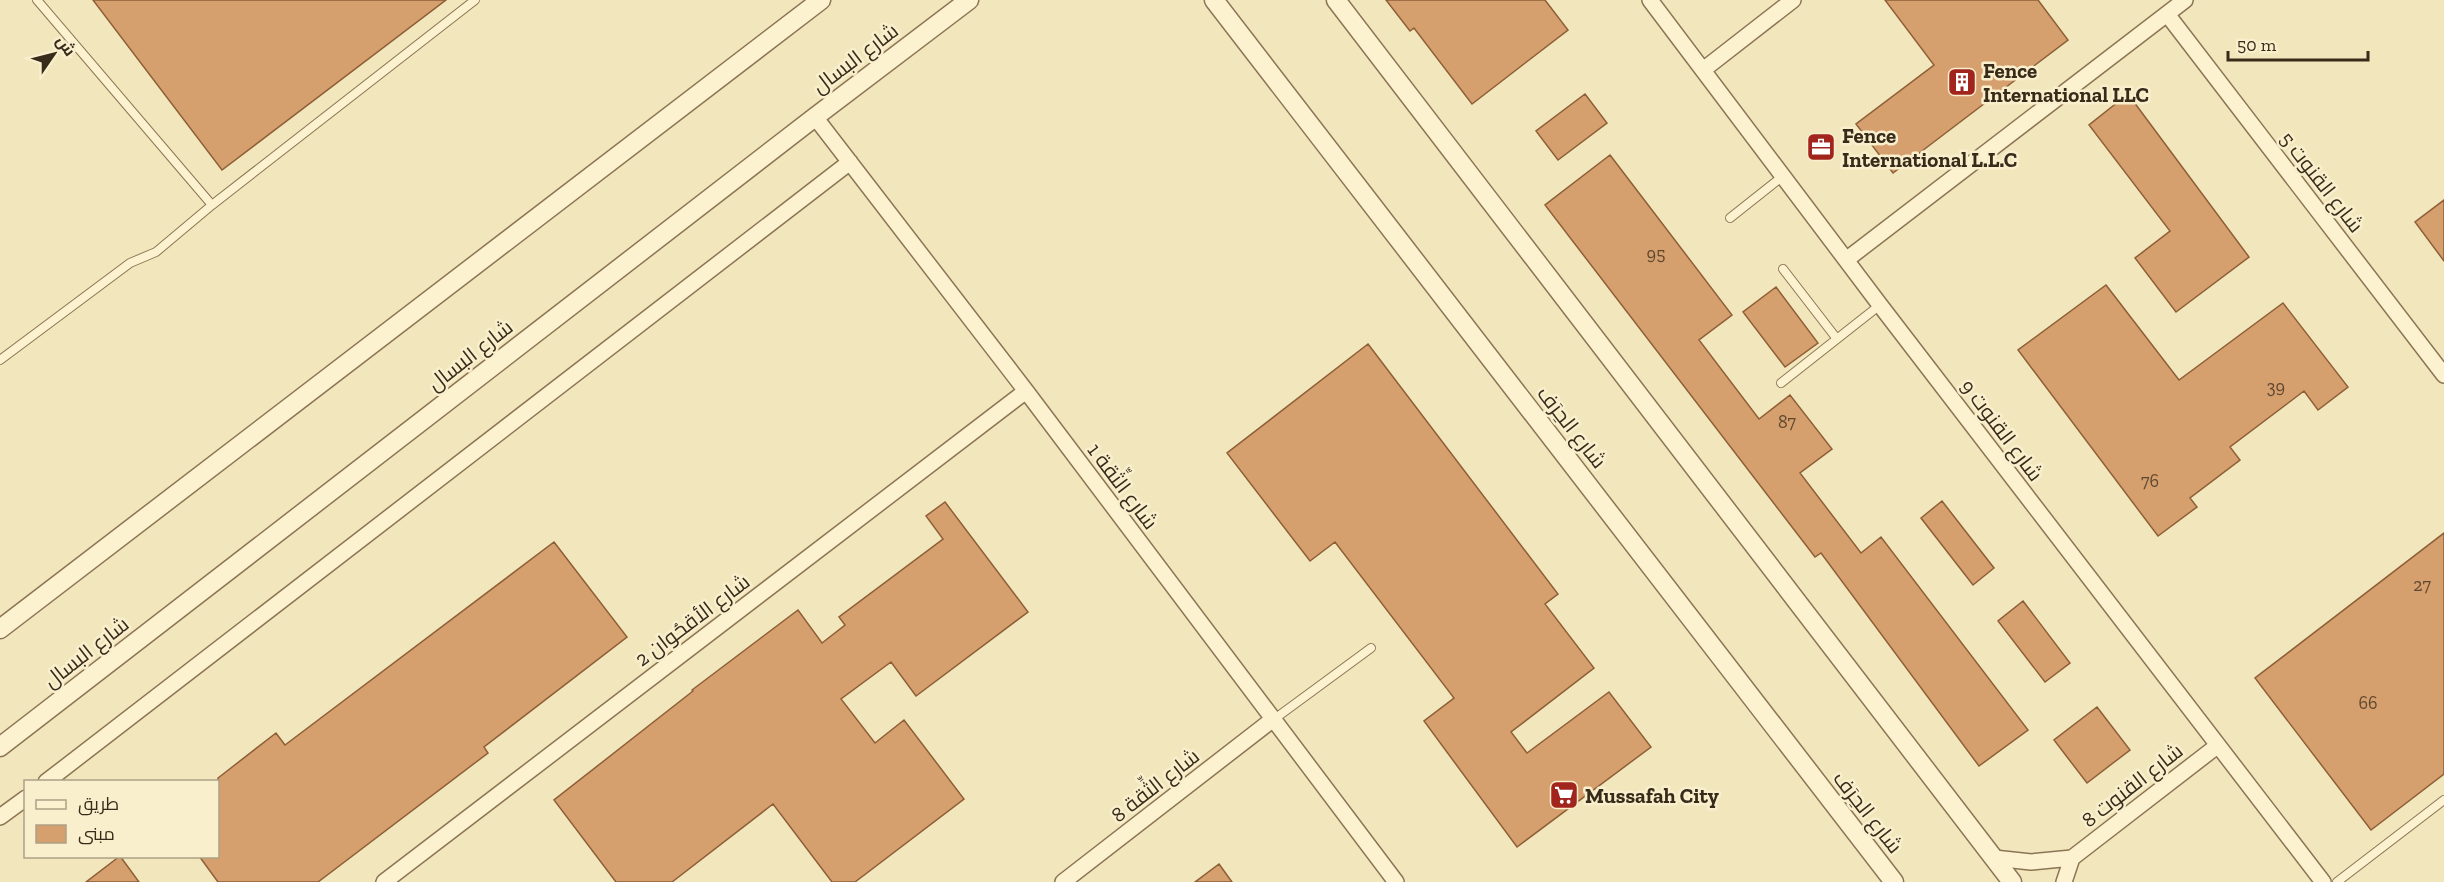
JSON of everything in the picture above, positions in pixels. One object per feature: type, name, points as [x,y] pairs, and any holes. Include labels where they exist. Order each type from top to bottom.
[{"type":"street","points":[[0,629],[821,0]]},
{"type":"street","name":"شارع البسال","points":[[0,747],[969,0]]},
{"type":"street","name":"شارع الحِرَف","points":[[1214,0],[1894,882]]},
{"type":"street","points":[[1336,0],[2012,882]]},
{"type":"street","name":"شارع القنوت 9","points":[[1650,0],[1846,260],[2323,882]]},
{"type":"street","points":[[1703,70],[1793,0]]},
{"type":"street","points":[[1846,260],[2185,0]]},
{"type":"street","name":"شارع القنوت 5","points":[[2167,14],[2444,375]]},
{"type":"street","name":"شارع الثِّقة 1","points":[[815,117],[1026,391],[1396,882]]},
{"type":"street","points":[[49,780],[850,162]]},
{"type":"street","name":"شارع الأقحُوان 2","points":[[384,882],[1026,391]]},
{"type":"street","name":"شارع الثِّقة 8","points":[[1063,882],[1272,720]]},
{"type":"street","name":"شارع القنوت 8","points":[[2072,858],[2217,746]]},
{"type":"street","points":[[0,817],[24,799]]},
{"type":"street","points":[[1994,858],[2031,862],[2072,858],[2064,882]]},
{"type":"lane","points":[[37,0],[212,205]]},
{"type":"lane","points":[[0,360],[130,263],[156,252],[212,205],[475,0]]},
{"type":"lane","points":[[1730,218],[1783,176]]},
{"type":"lane","points":[[1783,269],[1837,339]]},
{"type":"lane","points":[[1781,383],[1880,304]]},
{"type":"lane","points":[[1272,720],[1371,648]]},
{"type":"lane","points":[[2337,882],[2444,800]]},
{"type":"building","points":[[93,0],[446,0],[222,170]]},
{"type":"building","points":[[1386,0],[1545,0],[1568,30],[1472,104],[1414,28],[1410,31]]},
{"type":"building","name":"Fence International LLC","points":[[1885,0],[2038,0],[2068,40],[1893,173],[1856,124],[1934,65]]},
{"type":"building","points":[[1585,94],[1607,123],[1558,160],[1536,131]]},
{"type":"building","points":[[2128,94],[2249,257],[2176,312],[2135,258],[2170,231],[2089,125]]},
{"type":"building","points":[[1610,155],[1732,315],[1699,340],[1759,419],[1790,395],[1832,449],[1800,473],[1861,553],[1881,537],[2028,730],[1979,766],[1821,553],[1815,557],[1545,205]]},
{"type":"building","points":[[2444,200],[2444,261],[2415,222]]},
{"type":"building","points":[[2106,285],[2179,380],[2283,303],[2348,387],[2318,410],[2304,391],[2230,447],[2240,460],[2190,498],[2197,507],[2158,536],[2018,350]]},
{"type":"building","points":[[1776,287],[1818,343],[1785,367],[1743,312]]},
{"type":"building","points":[[1368,344],[1558,594],[1545,604],[1594,668],[1511,732],[1527,753],[1609,692],[1651,747],[1517,847],[1424,721],[1454,698],[1335,542],[1310,561],[1227,453]]},
{"type":"building","points":[[1942,501],[1994,568],[1973,585],[1921,518]]},
{"type":"building","points":[[945,502],[1028,612],[916,696],[891,662],[841,699],[875,743],[904,720],[964,799],[855,882],[832,882],[773,804],[672,882],[616,882],[554,800],[692,690],[798,610],[822,643],[845,625],[839,617],[943,539],[926,516]]},
{"type":"building","points":[[2444,533],[2444,774],[2371,830],[2255,678]]},
{"type":"building","points":[[554,542],[627,637],[484,747],[488,753],[318,882],[218,882],[200,858],[219,858],[218,778],[276,733],[285,745]]},
{"type":"building","points":[[2023,601],[2070,663],[2045,682],[1998,621]]},
{"type":"building","points":[[2097,707],[2130,750],[2087,783],[2054,740]]},
{"type":"building","points":[[117,858],[121,858],[139,882],[86,882]]},
{"type":"building","points":[[1219,864],[1232,882],[1195,882]]},
{"type":"place","name":"Fence International LLC","points":[[1962,82]]},
{"type":"place","name":"Fence International L.L.C","points":[[1821,147]]},
{"type":"place","name":"Mussafah City","points":[[1564,795]]}]
